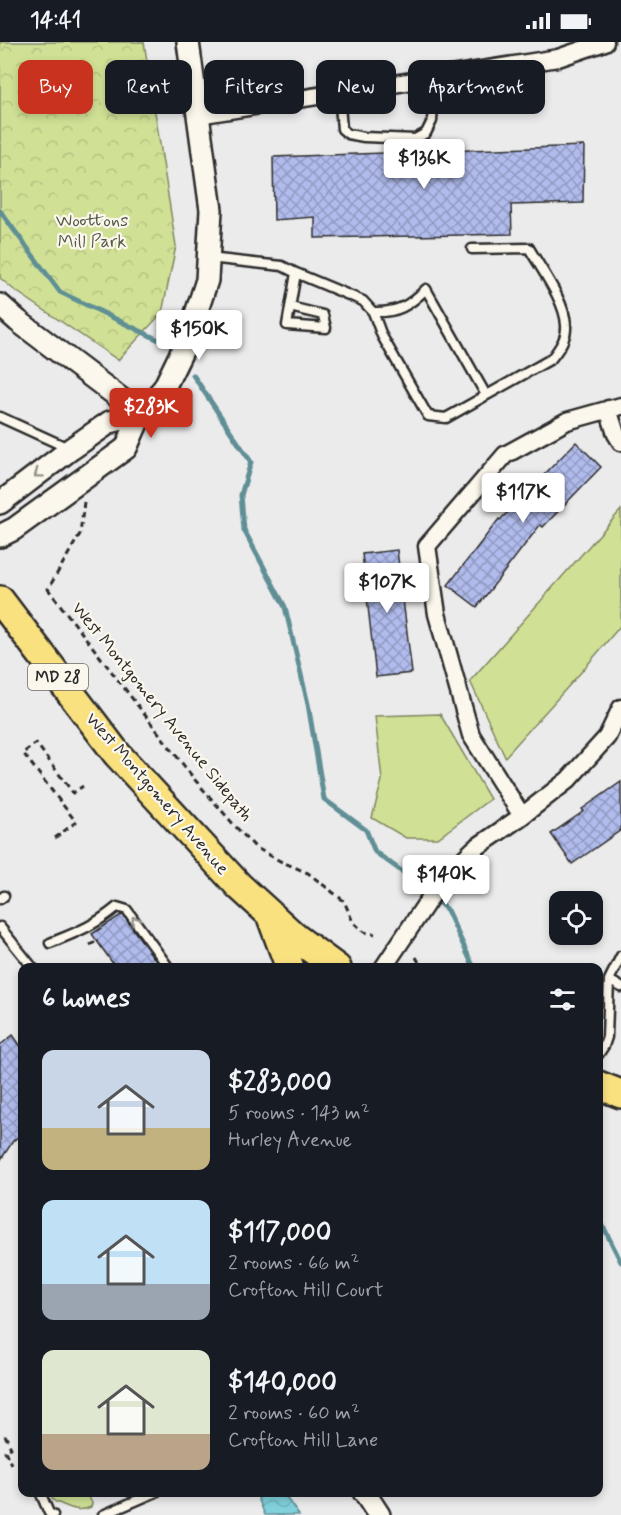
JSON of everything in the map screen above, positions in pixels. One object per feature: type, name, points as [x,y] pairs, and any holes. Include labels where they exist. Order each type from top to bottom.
[{"type":"main road","name":"West Montgomery Avenue","points":[[0,600],[117,754],[239,886],[271,916],[330,963]]},
{"type":"main road","points":[[271,916],[288,963]]},
{"type":"main road","points":[[603,1087],[621,1094]]},
{"type":"street","points":[[0,536],[14,529],[126,448],[141,414],[164,388],[187,341],[207,280],[211,210],[188,42]]},
{"type":"street","points":[[545,60],[605,42]]},
{"type":"street","points":[[198,115],[316,97]]},
{"type":"street","points":[[0,305],[141,414]]},
{"type":"street","points":[[522,816],[471,735],[437,614],[427,546],[505,455],[567,421],[614,407],[616,434],[621,442]]},
{"type":"street","points":[[0,503],[110,422],[141,414]]},
{"type":"street","points":[[386,963],[442,880],[474,849],[522,816],[568,780],[607,737],[621,708]]},
{"type":"street","points":[[367,1497],[379,1515]]},
{"type":"lane","points":[[341,114],[342,129],[348,134],[363,137],[415,139],[426,133],[432,121],[432,114]]},
{"type":"lane","points":[[208,258],[282,266],[363,301],[373,312],[382,336],[428,416],[446,418],[551,358],[562,345],[567,326],[561,303],[529,248],[471,249]]},
{"type":"lane","points":[[290,307],[323,315],[326,328],[287,325],[290,307],[296,273]]},
{"type":"lane","points":[[373,312],[388,312],[401,308],[413,302],[426,289],[486,395]]},
{"type":"lane","points":[[0,417],[71,449]]},
{"type":"lane","points":[[50,943],[88,928],[117,906],[128,910],[165,963]]},
{"type":"lane","points":[[0,927],[29,963]]},
{"type":"lane","points":[[603,1047],[607,1037],[609,980],[621,956]]},
{"type":"lane","points":[[609,980],[621,987]]},
{"type":"lane","points":[[42,1497],[52,1515]]},
{"type":"lane","points":[[103,1515],[144,1497]]},
{"type":"path","name":"West Montgomery Avenue Sidepath","points":[[86,494],[80,534],[48,590],[195,780],[235,826],[255,847],[308,873],[344,901],[353,922],[364,932],[375,934]]},
{"type":"path","points":[[55,838],[76,822],[23,753],[36,744],[73,793],[83,786]]},
{"type":"path","points":[[90,945],[95,942]]},
{"type":"path","points":[[416,957],[419,963]]},
{"type":"path","points":[[5,1435],[11,1448],[5,1451],[11,1464]]},
{"type":"green space","name":"Woottons Mill Park","points":[[0,42],[144,42],[147,60],[105,60],[105,114],[155,114],[176,246],[162,313],[118,360],[0,278]]},
{"type":"green space","points":[[621,510],[621,625],[505,757],[470,681]]},
{"type":"green space","points":[[440,714],[490,799],[438,838],[406,838],[372,818],[382,780],[375,716]]},
{"type":"green space","points":[[52,1497],[89,1497],[92,1503],[91,1507],[78,1509],[53,1500]]},
{"type":"water","points":[[286,1497],[299,1515],[265,1515],[258,1498]]},
{"type":"building","points":[[584,146],[583,203],[511,205],[512,234],[315,238],[315,217],[274,220],[273,157]]},
{"type":"building","points":[[576,442],[601,467],[543,527],[540,525],[477,607],[448,585],[499,519]]},
{"type":"building","points":[[397,550],[412,673],[376,677],[362,554]]},
{"type":"building","points":[[621,782],[621,830],[572,864],[551,834]]},
{"type":"building","points":[[123,915],[157,963],[112,963],[92,934]]},
{"type":"building","points":[[13,1035],[18,1042],[18,1137],[0,1161],[0,1045]]},
{"type":"waterway","points":[[0,211],[60,292],[163,342]]},
{"type":"waterway","points":[[193,375],[251,462],[241,495],[244,530],[285,607],[308,704],[324,799],[366,830],[375,852],[418,883],[447,910],[472,963]]},
{"type":"waterway","points":[[603,1226],[621,1262]]}]
